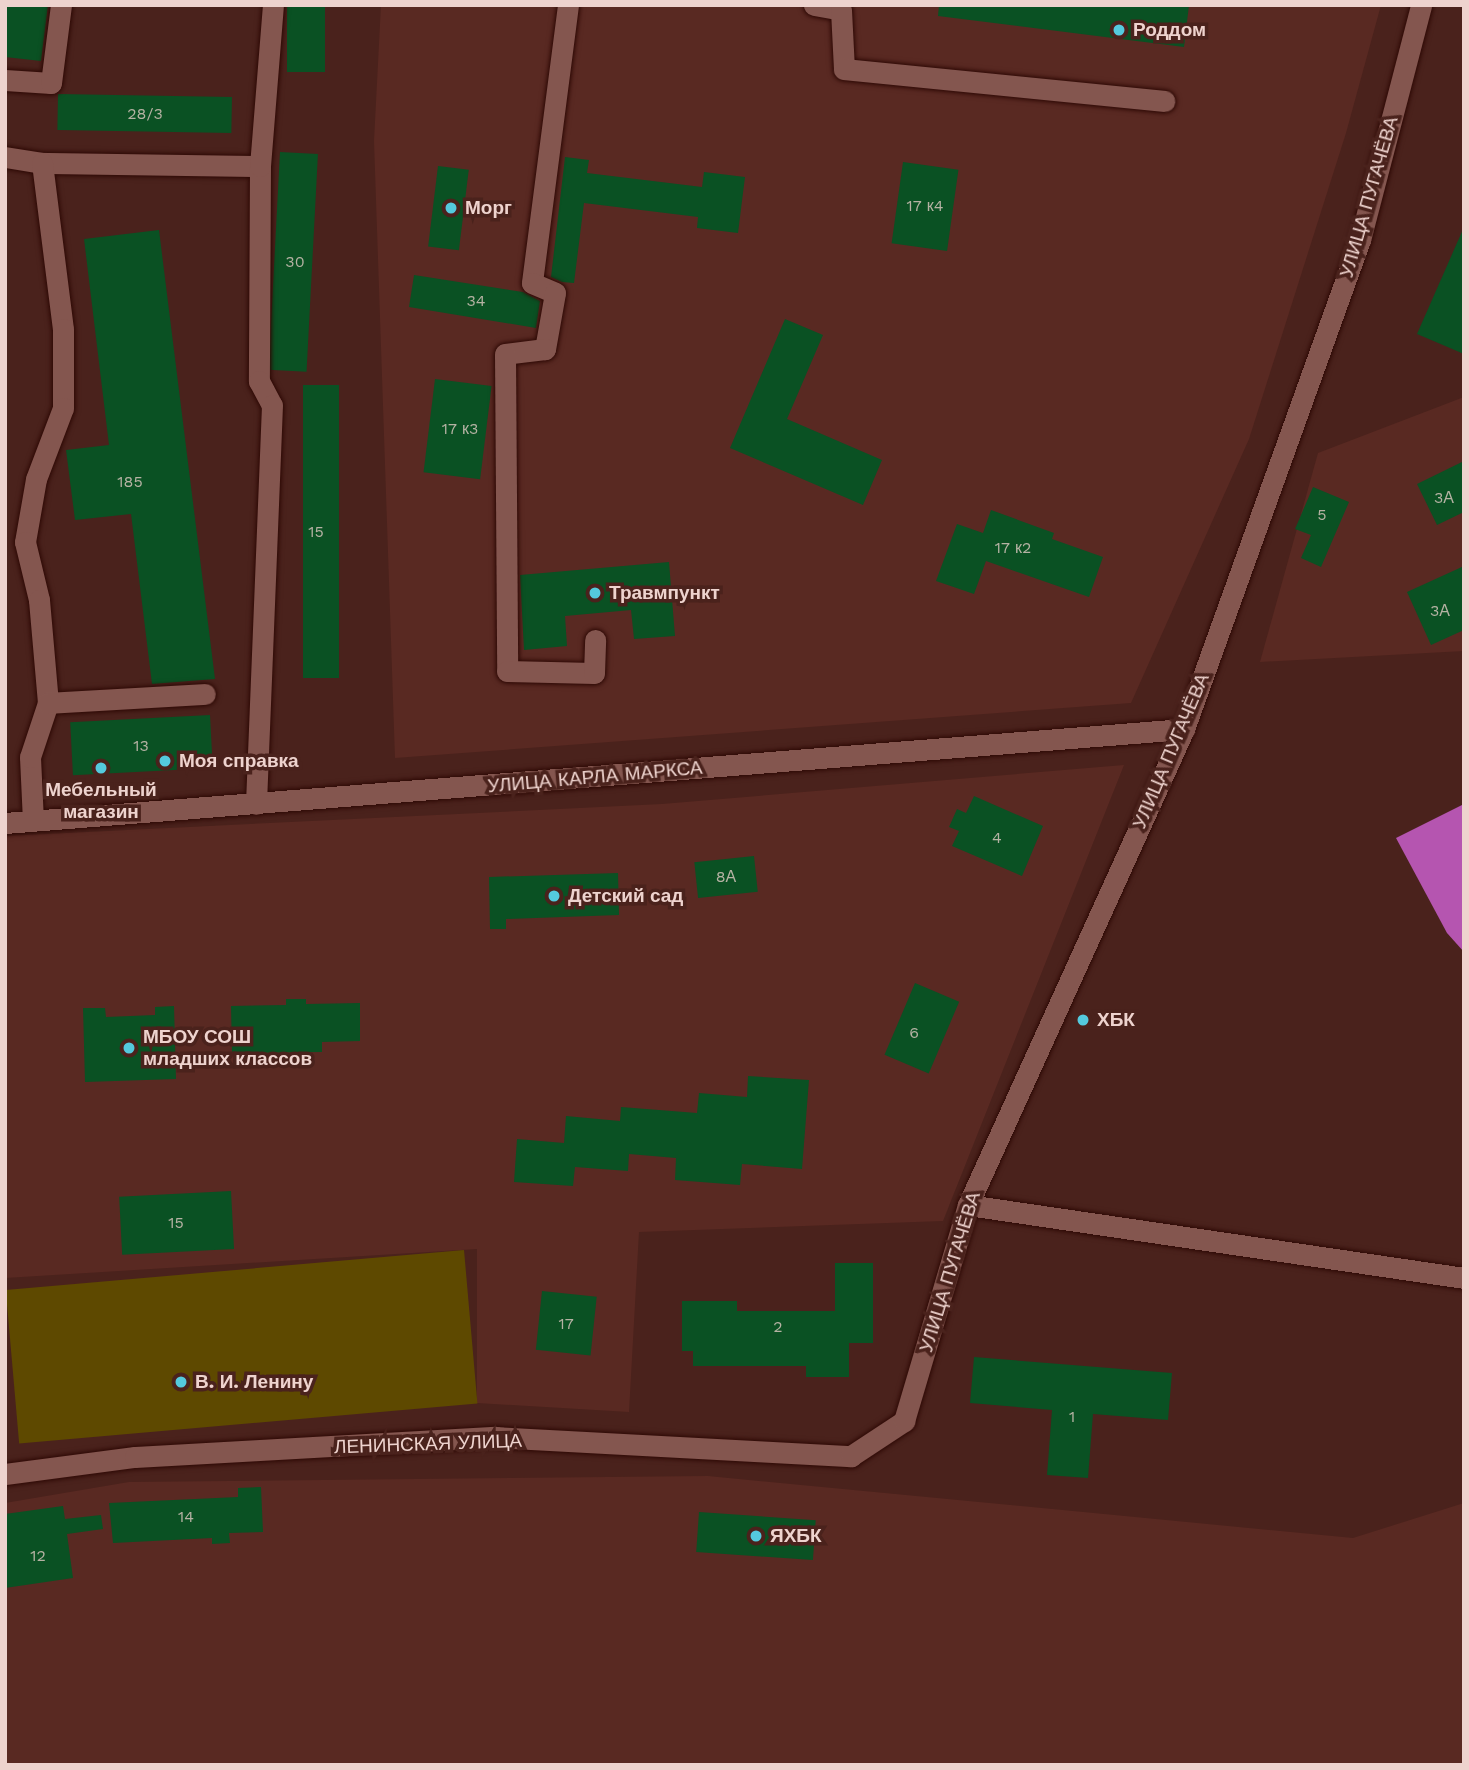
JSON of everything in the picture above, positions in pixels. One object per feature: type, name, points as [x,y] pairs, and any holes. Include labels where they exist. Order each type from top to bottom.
[{"type":"street","points":[[5,80],[51,83],[61,5]]},
{"type":"street","points":[[256,804],[272,405],[259,381],[260,166],[273,5]]},
{"type":"street","points":[[568,5],[531,283],[555,293],[545,349],[505,354],[507,671],[594,673],[595,640]]},
{"type":"street","points":[[814,5],[841,10],[844,69],[1164,101]]},
{"type":"street","name":"УЛИЦА ПУГАЧЁВА","points":[[851,1456],[904,1421],[968,1205],[1184,729],[1360,240],[1421,5]]},
{"type":"street","points":[[5,157],[41,163],[260,166]]},
{"type":"street","points":[[33,821],[30,757],[48,703],[40,600],[25,542],[36,479],[64,408],[63,329],[41,163]]},
{"type":"street","points":[[48,703],[205,694]]},
{"type":"street","name":"УЛИЦА КАРЛА МАРКСА","points":[[5,823],[1184,729]]},
{"type":"street","points":[[968,1205],[1464,1278]]},
{"type":"street","name":"ЛЕНИНСКАЯ УЛИЦА","points":[[5,1474],[135,1457],[495,1437],[851,1456]]},
{"type":"shaded area","points":[[381,5],[1381,5],[1346,133],[1249,439],[1131,703],[395,758],[374,141]]},
{"type":"shaded area","points":[[1464,397],[1464,651],[1260,662],[1318,453]]},
{"type":"shaded area","points":[[1124,765],[943,1221],[639,1232],[629,1412],[477,1403],[477,1249],[5,1278],[5,836],[662,804]]},
{"type":"shaded area","points":[[1464,804],[1464,952],[1447,933],[1396,838]]},
{"type":"shaded area","points":[[464,1250],[477,1403],[19,1444],[6,1290]]},
{"type":"shaded area","points":[[708,1476],[1353,1538],[1464,1503],[1464,1765],[5,1765],[5,1503],[129,1482]]},
{"type":"building","points":[[5,5],[48,5],[41,61],[5,57]]},
{"type":"building","points":[[287,5],[325,5],[325,72],[287,72]]},
{"type":"building","name":"Роддом","points":[[939,5],[1189,5],[1184,47],[938,16]]},
{"type":"building","points":[[58,94],[232,97],[231,133],[57,130]]},
{"type":"building","points":[[280,152],[318,154],[307,372],[269,370]]},
{"type":"building","points":[[565,157],[589,160],[587,173],[702,187],[704,172],[745,177],[738,233],[697,228],[698,217],[584,203],[574,283],[562,282],[551,277]]},
{"type":"building","points":[[903,162],[958,170],[947,251],[892,243]]},
{"type":"building","name":"Морг","points":[[438,166],[469,170],[459,250],[428,246]]},
{"type":"building","points":[[1464,227],[1464,354],[1417,334]]},
{"type":"building","points":[[159,230],[215,679],[152,684],[131,514],[75,520],[66,450],[109,445],[84,239]]},
{"type":"building","points":[[414,275],[523,292],[540,301],[536,328],[409,307]]},
{"type":"building","points":[[785,319],[823,335],[787,419],[882,460],[863,505],[730,448]]},
{"type":"building","points":[[435,379],[492,386],[480,479],[424,472]]},
{"type":"building","points":[[303,385],[339,385],[339,678],[303,678]]},
{"type":"building","points":[[1464,461],[1464,512],[1437,525],[1417,484]]},
{"type":"building","points":[[1313,487],[1349,502],[1321,567],[1301,558],[1311,535],[1295,529]]},
{"type":"building","points":[[991,510],[1054,533],[1052,539],[1103,557],[1089,597],[986,561],[974,594],[936,581],[957,524],[983,533]]},
{"type":"building","name":"Травмпункт","points":[[669,562],[675,636],[634,639],[631,610],[565,616],[567,646],[524,650],[520,575]]},
{"type":"building","points":[[1464,566],[1464,630],[1431,645],[1407,592]]},
{"type":"building","points":[[210,715],[213,768],[73,775],[70,722]]},
{"type":"building","points":[[974,796],[1043,826],[1022,876],[952,846],[959,831],[949,827],[957,809],[966,813]]},
{"type":"building","points":[[754,856],[758,892],[698,898],[694,862]]},
{"type":"building","name":"Детский сад","points":[[618,873],[619,915],[506,919],[506,929],[490,929],[489,877]]},
{"type":"building","points":[[915,983],[959,1002],[929,1074],[885,1055]]},
{"type":"building","points":[[286,999],[306,999],[306,1004],[360,1003],[360,1041],[322,1042],[322,1052],[232,1053],[231,1006],[286,1005]]},
{"type":"building","name":"МБОУ СОШ младших классов","points":[[174,1006],[176,1079],[85,1082],[83,1008],[105,1008],[106,1017],[155,1015],[155,1007]]},
{"type":"building","points":[[748,1076],[809,1080],[802,1169],[742,1164],[740,1185],[675,1180],[676,1158],[629,1154],[628,1171],[575,1167],[573,1186],[514,1182],[517,1139],[564,1143],[566,1116],[620,1121],[621,1107],[697,1113],[699,1093],[747,1097]]},
{"type":"building","points":[[231,1191],[234,1249],[122,1255],[119,1197]]},
{"type":"building","points":[[835,1263],[873,1263],[873,1343],[849,1343],[849,1377],[806,1377],[806,1366],[693,1366],[693,1351],[682,1351],[682,1301],[737,1301],[737,1311],[835,1311]]},
{"type":"building","points":[[542,1291],[597,1297],[591,1355],[536,1350]]},
{"type":"building","points":[[974,1357],[1172,1373],[1168,1420],[1093,1414],[1088,1478],[1047,1475],[1052,1410],[970,1403]]},
{"type":"building","points":[[261,1487],[263,1532],[229,1533],[230,1543],[212,1544],[212,1538],[113,1543],[109,1503],[238,1497],[238,1488]]},
{"type":"building","points":[[63,1506],[65,1519],[101,1515],[103,1529],[67,1534],[73,1578],[5,1588],[5,1514]]},
{"type":"building","name":"ЯХБК","points":[[699,1512],[816,1520],[813,1560],[696,1552]]},
{"type":"place","name":"Роддом","points":[[1119,30]]},
{"type":"place","name":"Морг","points":[[451,208]]},
{"type":"place","name":"Травмпункт","points":[[595,593]]},
{"type":"place","name":"Моя справка","points":[[165,761]]},
{"type":"place","name":"Мебельный магазин","points":[[101,768]]},
{"type":"place","name":"Детский сад","points":[[554,896]]},
{"type":"place","name":"ХБК","points":[[1083,1020]]},
{"type":"place","name":"МБОУ СОШ младших классов","points":[[129,1048]]},
{"type":"place","name":"В. И. Ленину","points":[[181,1382]]},
{"type":"place","name":"ЯХБК","points":[[756,1536]]}]
